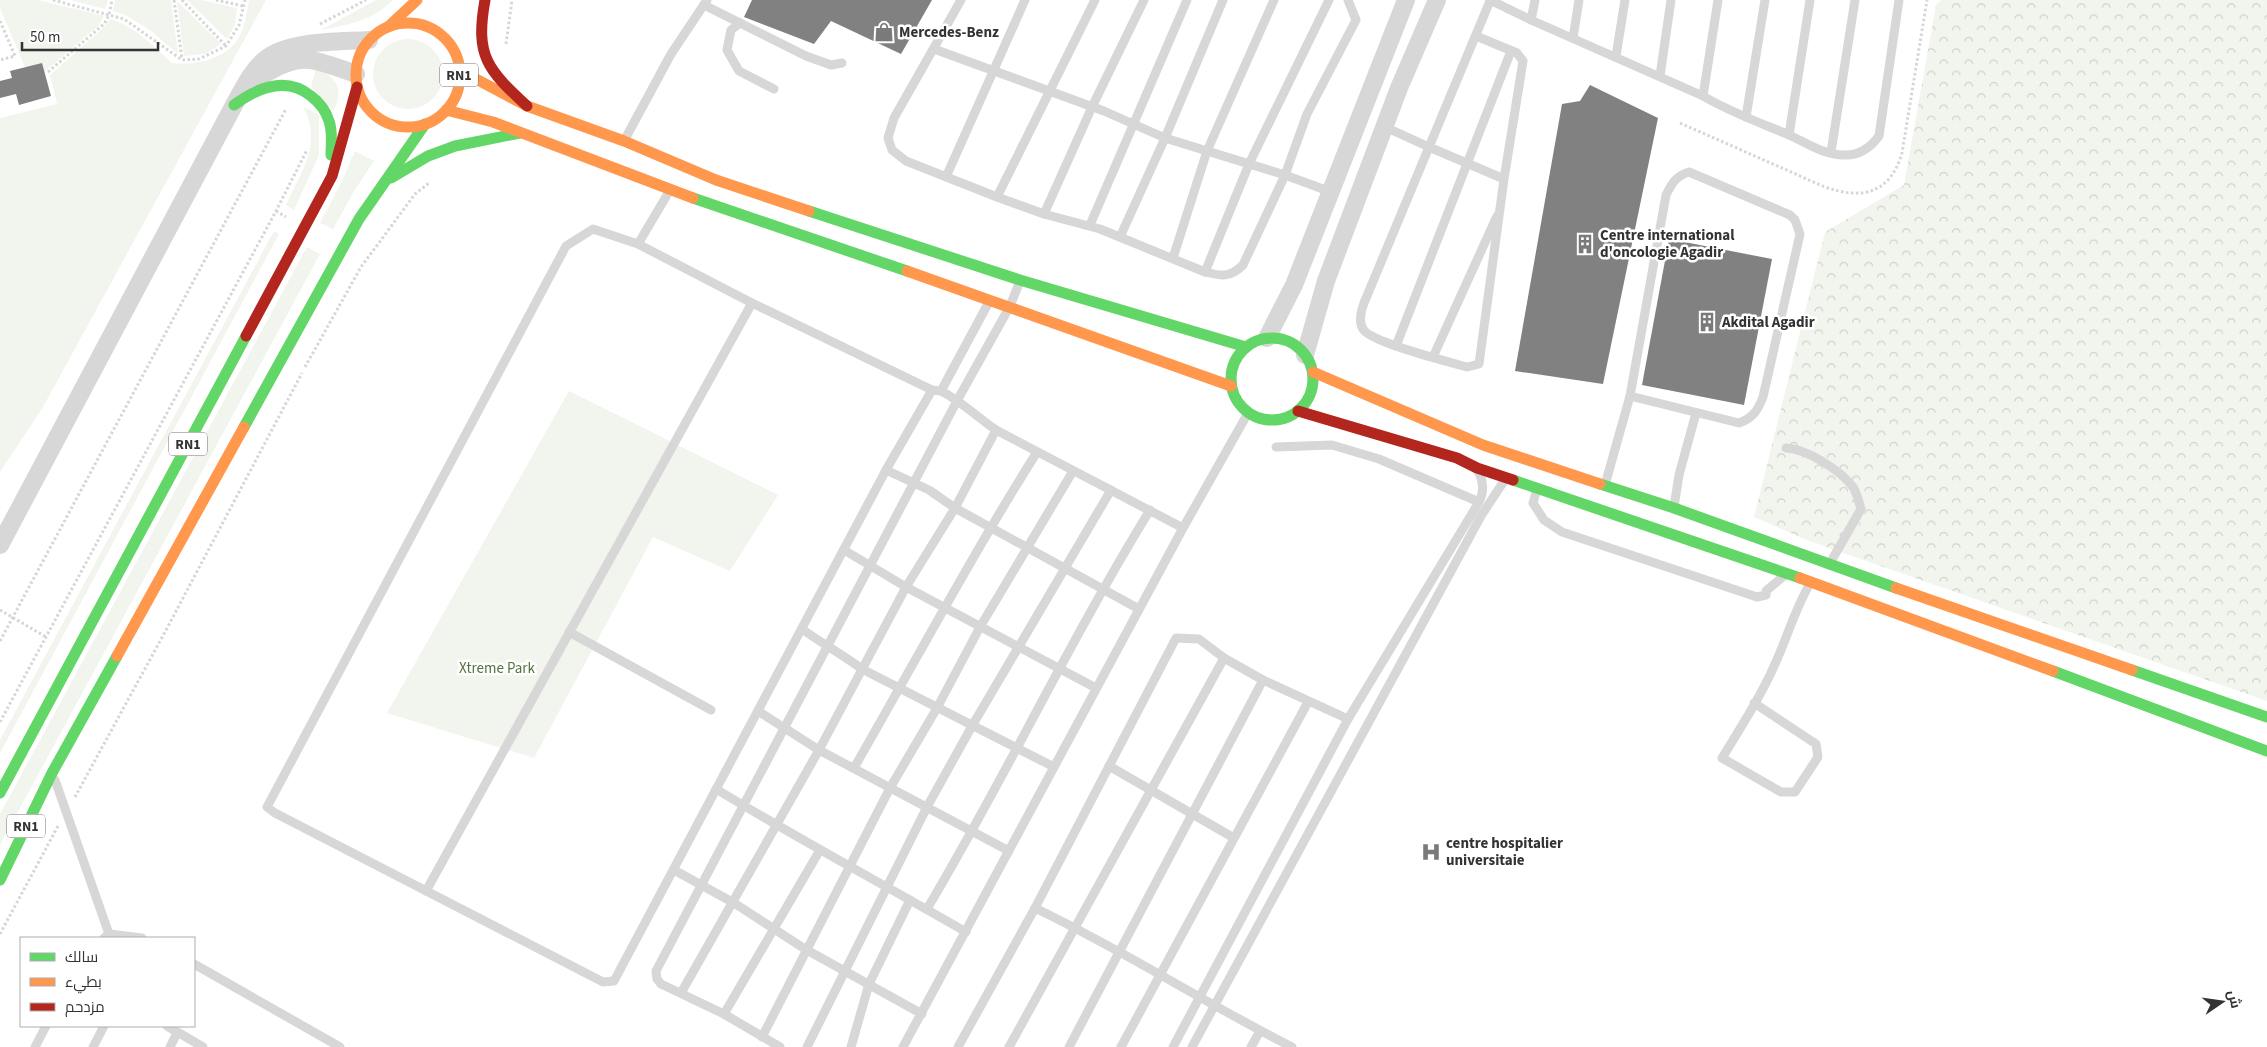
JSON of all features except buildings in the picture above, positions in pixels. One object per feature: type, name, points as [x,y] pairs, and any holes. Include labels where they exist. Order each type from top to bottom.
[{"type":"main road","name":"RN1","points":[[0,793],[332,176],[357,80],[358,62],[369,40],[417,0]]},
{"type":"main road","points":[[470,26],[485,0]]},
{"type":"main road","points":[[485,0],[480,34],[482,50],[492,69],[505,85],[527,106]]},
{"type":"main road","name":"RN1","points":[[0,880],[52,773],[359,218],[425,124],[446,110],[457,91],[459,70],[456,45],[431,28],[417,24],[403,23],[388,26]]},
{"type":"main road","points":[[459,70],[527,106],[624,141],[716,180],[1020,280],[1246,347]]},
{"type":"main road","points":[[357,80],[362,100],[371,111],[383,120],[396,125],[425,124]]},
{"type":"main road","points":[[234,105],[260,88],[276,85],[296,87],[310,94],[328,116],[331,135],[332,176]]},
{"type":"main road","points":[[446,110],[493,122],[670,190],[990,299],[1232,386]]},
{"type":"main road","points":[[383,182],[428,156],[455,146],[520,133]]},
{"type":"main road","points":[[1267,338],[1286,340],[1296,345],[1306,355],[1313,372],[1311,394],[1298,411],[1286,418],[1273,421],[1258,418],[1248,413],[1234,396],[1232,386],[1233,364],[1246,347],[1255,341],[1267,338]]},
{"type":"main road","points":[[1313,372],[1483,445],[1605,487],[1674,508],[1829,565],[2267,718]]},
{"type":"main road","points":[[1298,411],[1457,458],[1477,468],[1667,530],[2267,751]]},
{"type":"main road","points":[[1667,530],[1674,508]]},
{"type":"street","points":[[1267,338],[1287,300],[1406,0]]},
{"type":"street","points":[[1306,355],[1326,281],[1384,127],[1436,0]]},
{"type":"street","points":[[0,545],[234,105],[259,65],[282,50],[312,45],[369,40]]},
{"type":"street","points":[[244,87],[283,64],[297,59],[320,62],[357,80]]},
{"type":"lane","points":[[960,0],[894,118],[888,138],[892,150],[906,160],[997,197],[1044,214],[1090,225],[1205,272],[1223,276],[1235,273],[1243,265],[1285,175],[1307,114],[1356,20],[1348,0]]},
{"type":"lane","points":[[946,177],[992,71],[1026,0]]},
{"type":"lane","points":[[997,197],[1094,0]]},
{"type":"lane","points":[[1044,214],[1092,107],[1144,0]]},
{"type":"lane","points":[[1090,225],[1187,0]]},
{"type":"lane","points":[[1120,237],[1165,138],[1223,0]]},
{"type":"lane","points":[[1173,258],[1207,151],[1274,0]]},
{"type":"lane","points":[[1205,272],[1249,164],[1329,0]]},
{"type":"lane","points":[[1476,36],[1521,56],[1523,61],[1504,179],[1479,364],[1467,367],[1396,346],[1371,336],[1363,330],[1361,311],[1490,0],[1531,20],[1660,76],[1703,96],[1723,108],[1789,135],[1817,149],[1843,156],[1856,154],[1868,148],[1879,136],[1899,0]]},
{"type":"lane","points":[[1531,20],[1535,0]]},
{"type":"lane","points":[[1573,38],[1578,0]]},
{"type":"lane","points":[[1616,56],[1625,0]]},
{"type":"lane","points":[[1660,76],[1672,0]]},
{"type":"lane","points":[[1703,96],[1718,0]]},
{"type":"lane","points":[[1746,118],[1765,0]]},
{"type":"lane","points":[[1789,135],[1810,0]]},
{"type":"lane","points":[[1831,152],[1855,0]]},
{"type":"lane","points":[[624,141],[671,54],[706,2],[740,23],[806,56],[831,65],[842,63]]},
{"type":"lane","points":[[740,23],[731,30],[727,50],[738,71],[774,88]]},
{"type":"lane","points":[[934,49],[1134,123],[1165,138],[1285,175],[1331,192]]},
{"type":"lane","points":[[1396,346],[1466,162],[1511,51]]},
{"type":"lane","points":[[1384,127],[1504,179]]},
{"type":"lane","points":[[1605,487],[1630,396],[1666,195],[1672,183],[1680,175],[1690,172],[1790,215],[1795,220],[1800,234],[1759,408],[1753,416],[1739,423],[1630,396]]},
{"type":"lane","points":[[638,244],[670,190]]},
{"type":"lane","points":[[1433,357],[1501,206]]},
{"type":"lane","points":[[990,299],[937,390],[886,470],[614,981],[603,982],[275,813],[267,807],[566,246],[593,229],[638,244],[752,303],[937,390],[958,399],[971,412],[996,430],[1182,528]]},
{"type":"lane","points":[[780,1047],[724,1014],[661,984],[657,979],[656,971],[958,399],[1010,306],[1020,280]]},
{"type":"lane","points":[[426,891],[752,303]]},
{"type":"lane","points":[[903,1047],[1182,528],[1248,413]]},
{"type":"lane","points":[[1674,508],[1679,475],[1696,413]]},
{"type":"lane","points":[[681,993],[734,903],[775,825],[820,750],[906,587],[955,508],[996,430]]},
{"type":"lane","points":[[1276,447],[1332,445],[1379,459],[1479,502]]},
{"type":"lane","points":[[1786,448],[1795,448],[1823,462],[1853,488],[1861,509],[1829,565]]},
{"type":"lane","points":[[854,768],[900,688],[943,607],[1037,452]]},
{"type":"lane","points":[[1174,1047],[1348,719],[1479,502],[1483,493],[1482,480],[1477,468]]},
{"type":"lane","points":[[886,470],[914,483],[955,508],[1139,609]]},
{"type":"lane","points":[[762,1037],[890,788],[937,708],[980,626],[1073,470]]},
{"type":"lane","points":[[1192,1047],[1481,516],[1507,477]]},
{"type":"lane","points":[[1538,487],[1533,503],[1544,520],[1562,532],[1757,597],[1766,595],[1766,591],[1788,574]]},
{"type":"lane","points":[[807,1047],[928,807],[972,726],[1020,648],[1111,490]]},
{"type":"lane","points":[[927,909],[973,832],[1016,748],[1103,589],[1150,510]]},
{"type":"lane","points":[[844,550],[906,587],[1096,688]]},
{"type":"lane","points":[[1445,558],[1456,564]]},
{"type":"lane","points":[[1754,703],[1816,744],[1818,756],[1795,792],[1781,792],[1722,758],[1776,663],[1799,602],[1811,582]]},
{"type":"lane","points":[[802,629],[826,647],[842,654],[862,669],[1054,768]]},
{"type":"lane","points":[[568,632],[711,710]]},
{"type":"lane","points":[[962,1046],[1176,638],[1199,639],[1224,658],[1264,680],[1348,719]]},
{"type":"lane","points":[[1009,1047],[1224,658]]},
{"type":"lane","points":[[1069,1047],[1264,680]]},
{"type":"lane","points":[[1121,1047],[1308,702]]},
{"type":"lane","points":[[758,711],[820,750],[1009,851]]},
{"type":"lane","points":[[1109,766],[1234,838]]},
{"type":"lane","points":[[52,773],[106,936],[124,937]]},
{"type":"lane","points":[[716,790],[966,932]]},
{"type":"lane","points":[[724,1014],[820,850]]},
{"type":"lane","points":[[674,870],[734,903],[806,949],[922,1014]]},
{"type":"lane","points":[[851,1047],[869,984],[910,900]]},
{"type":"lane","points":[[1035,908],[1074,927],[1214,1006],[1292,1047]]},
{"type":"lane","points":[[195,965],[340,1047]]},
{"type":"lane","points":[[35,1047],[45,1027]]},
{"type":"lane","points":[[93,1047],[103,1027]]},
{"type":"lane","points":[[169,1027],[203,1047]]},
{"type":"lane","points":[[1251,1047],[1260,1031]]},
{"type":"lane","points":[[170,1047],[178,1033]]},
{"type":"path","points":[[54,0],[124,19],[182,60],[200,59],[226,46],[239,25],[245,0]]},
{"type":"path","points":[[48,72],[104,24],[109,15],[112,0]]},
{"type":"path","points":[[174,0],[182,60]]},
{"type":"path","points":[[182,0],[226,46]]},
{"type":"path","points":[[216,0],[243,6]]},
{"type":"path","points":[[312,45],[318,25],[366,0]]},
{"type":"path","points":[[0,21],[15,56],[0,60]]},
{"type":"path","points":[[0,641],[286,109],[296,87]]},
{"type":"path","points":[[0,722],[276,211],[306,154],[308,146]]},
{"type":"path","points":[[0,934],[66,811],[88,775],[301,374],[361,267],[415,194],[435,179]]},
{"type":"path","points":[[0,610],[46,637]]},
{"type":"green space","points":[[0,0],[38,0],[104,16],[99,25],[44,72],[25,67],[0,8]]},
{"type":"green space","points":[[70,0],[108,0],[105,9]]},
{"type":"green space","points":[[115,0],[171,0],[178,54],[150,30],[127,16],[113,11]]},
{"type":"green space","points":[[187,0],[201,0],[237,8],[235,25],[227,39]]},
{"type":"green space","points":[[249,0],[266,0],[43,407],[0,472],[0,118],[57,104],[50,75],[103,28],[110,19],[128,26],[151,43],[172,63],[192,63],[213,58],[230,48],[242,31]]},
{"type":"green space","points":[[376,0],[393,0],[386,7],[360,21],[321,30]]},
{"type":"green space","points":[[1941,0],[2267,0],[2267,701],[1809,541],[1754,517],[1825,232],[1904,185],[1936,5]]},
{"type":"green space","points":[[177,1],[221,44],[205,54],[184,56]]},
{"type":"green space","points":[[408,39],[421,42],[433,49],[440,61],[443,74],[440,87],[433,99],[421,106],[408,109],[395,106],[383,99],[376,87],[373,74],[376,61],[383,49],[395,42]]},
{"type":"green space","points":[[316,69],[329,76],[337,85],[337,104],[333,111],[311,86]]},
{"type":"green space","points":[[303,106],[319,115],[319,155],[294,210],[286,205],[304,168],[311,145],[309,120]]},
{"type":"green space","points":[[355,151],[374,161],[354,191],[333,229],[320,223]]},
{"type":"green space","points":[[274,231],[279,234],[0,753],[0,740]]},
{"type":"green space","points":[[307,247],[320,254],[0,845],[0,814]]},
{"type":"green space","name":"Xtreme Park","points":[[569,391],[778,495],[730,571],[653,537],[534,758],[387,713]]},
{"type":"traffic: fast","points":[[234,105],[262,89],[282,86],[301,90],[317,101],[328,117],[331,134],[331,155]]},
{"type":"traffic: fast","points":[[244,427],[359,219],[425,124]]},
{"type":"traffic: fast","points":[[391,178],[428,156],[455,146],[520,133]]},
{"type":"traffic: fast","points":[[693,198],[907,271]]},
{"type":"traffic: fast","points":[[809,211],[1020,280],[1246,347]]},
{"type":"traffic: fast","points":[[0,793],[246,336]]},
{"type":"traffic: fast","points":[[1272,338],[1288,341],[1301,350],[1310,363],[1313,379],[1310,395],[1301,408],[1288,417],[1272,420],[1256,417],[1243,408],[1234,395],[1231,379],[1234,363],[1243,350],[1256,341],[1272,338]]},
{"type":"traffic: fast","points":[[1513,480],[1800,578]]},
{"type":"traffic: fast","points":[[1600,484],[1674,508],[1896,588]]},
{"type":"traffic: fast","points":[[0,880],[52,773],[117,656]]},
{"type":"traffic: fast","points":[[2132,670],[2267,717]]},
{"type":"traffic: fast","points":[[2053,671],[2267,751]]},
{"type":"traffic: slow","points":[[388,27],[417,0]]},
{"type":"traffic: slow","points":[[408,23],[428,27],[437,32],[451,46],[456,55],[460,75],[456,95],[451,104],[437,118],[428,123],[408,127],[388,123],[379,118],[365,104],[360,95],[356,75],[360,55],[365,46],[379,32],[388,27],[408,23]]},
{"type":"traffic: slow","points":[[459,70],[527,106],[624,141],[716,180],[809,211]]},
{"type":"traffic: slow","points":[[446,110],[493,122],[693,198]]},
{"type":"traffic: slow","points":[[907,271],[1231,386]]},
{"type":"traffic: slow","points":[[1313,372],[1483,445],[1600,484]]},
{"type":"traffic: slow","points":[[117,656],[244,427]]},
{"type":"traffic: slow","points":[[1800,578],[2053,671]]},
{"type":"traffic: slow","points":[[1896,588],[2132,670]]},
{"type":"traffic: jam","points":[[485,0],[482,35],[483,48],[487,60],[502,82],[527,106]]},
{"type":"traffic: jam","points":[[246,336],[332,176],[357,87]]},
{"type":"traffic: jam","points":[[1298,411],[1457,458],[1477,468],[1513,480]]},
{"type":"place","name":"Mercedes-Benz","points":[[884,32]]},
{"type":"place","name":"Centre international d'oncologie Agadir","points":[[1585,244]]},
{"type":"place","name":"Akdital Agadir","points":[[1707,322]]},
{"type":"place","name":"centre hospitalier universitaie","points":[[1431,852]]}]
